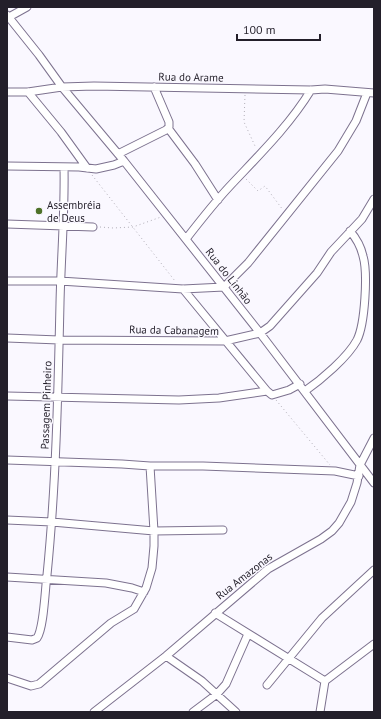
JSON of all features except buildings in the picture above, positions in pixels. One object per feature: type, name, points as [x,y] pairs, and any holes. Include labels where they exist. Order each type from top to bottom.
[{"type":"street","points":[[8,16],[27,7]]},
{"type":"street","name":"Rua do Linhão","points":[[8,16],[62,87],[124,161],[224,287],[300,384],[374,483]]},
{"type":"street","name":"Rua do Arame","points":[[7,92],[28,92],[62,87],[94,86],[154,88],[325,89],[370,93]]},
{"type":"street","points":[[118,154],[168,128],[170,122],[154,88]]},
{"type":"street","points":[[186,239],[218,200],[300,108],[311,90]]},
{"type":"street","points":[[28,92],[87,168]]},
{"type":"street","points":[[7,281],[60,281],[183,289],[224,287],[248,263],[338,151],[356,121],[370,93]]},
{"type":"street","points":[[168,128],[195,164],[218,200]]},
{"type":"street","points":[[7,166],[91,169],[103,168],[124,161]]},
{"type":"street","name":"Passagem Pinheiro","points":[[7,637],[32,640],[36,638],[39,632],[46,580],[52,522],[55,463],[60,281],[65,201],[64,167]]},
{"type":"street","name":"Rua da Cabanagem","points":[[7,338],[59,340],[224,341],[260,333],[270,326],[317,273],[332,252],[362,219],[374,199]]},
{"type":"street","points":[[7,224],[93,227]]},
{"type":"street","points":[[305,391],[329,372],[344,357],[353,347],[359,334],[364,310],[366,276],[365,264],[362,250],[350,231]]},
{"type":"street","points":[[183,289],[224,341],[269,393]]},
{"type":"street","points":[[7,396],[179,400],[269,393],[289,390],[300,384]]},
{"type":"street","name":"Rua Amazonas","points":[[94,712],[166,656],[268,568],[321,539],[332,531],[339,523],[351,502],[359,476],[360,465],[374,438]]},
{"type":"street","points":[[7,460],[150,466],[335,470],[359,476]]},
{"type":"street","points":[[7,678],[31,686],[38,684],[111,624],[132,612],[136,607],[148,584],[152,568],[154,531],[150,466]]},
{"type":"street","points":[[7,520],[52,522],[154,531],[223,530]]},
{"type":"street","points":[[267,685],[322,618],[374,570]]},
{"type":"street","points":[[7,577],[106,583],[144,592]]},
{"type":"street","points":[[215,613],[325,681]]},
{"type":"street","points":[[193,712],[217,694],[226,684],[248,634]]},
{"type":"street","points":[[320,712],[325,681],[374,644]]},
{"type":"street","points":[[166,656],[202,681],[236,712]]},
{"type":"path","points":[[245,94],[244,122],[255,146]]},
{"type":"path","points":[[87,168],[171,277],[183,289]]},
{"type":"path","points":[[241,174],[258,191],[264,186],[287,215]]},
{"type":"path","points":[[93,227],[133,228],[166,215]]},
{"type":"path","points":[[269,393],[335,470]]},
{"type":"place","name":"Assembréia de Deus","points":[[39,211]]}]
